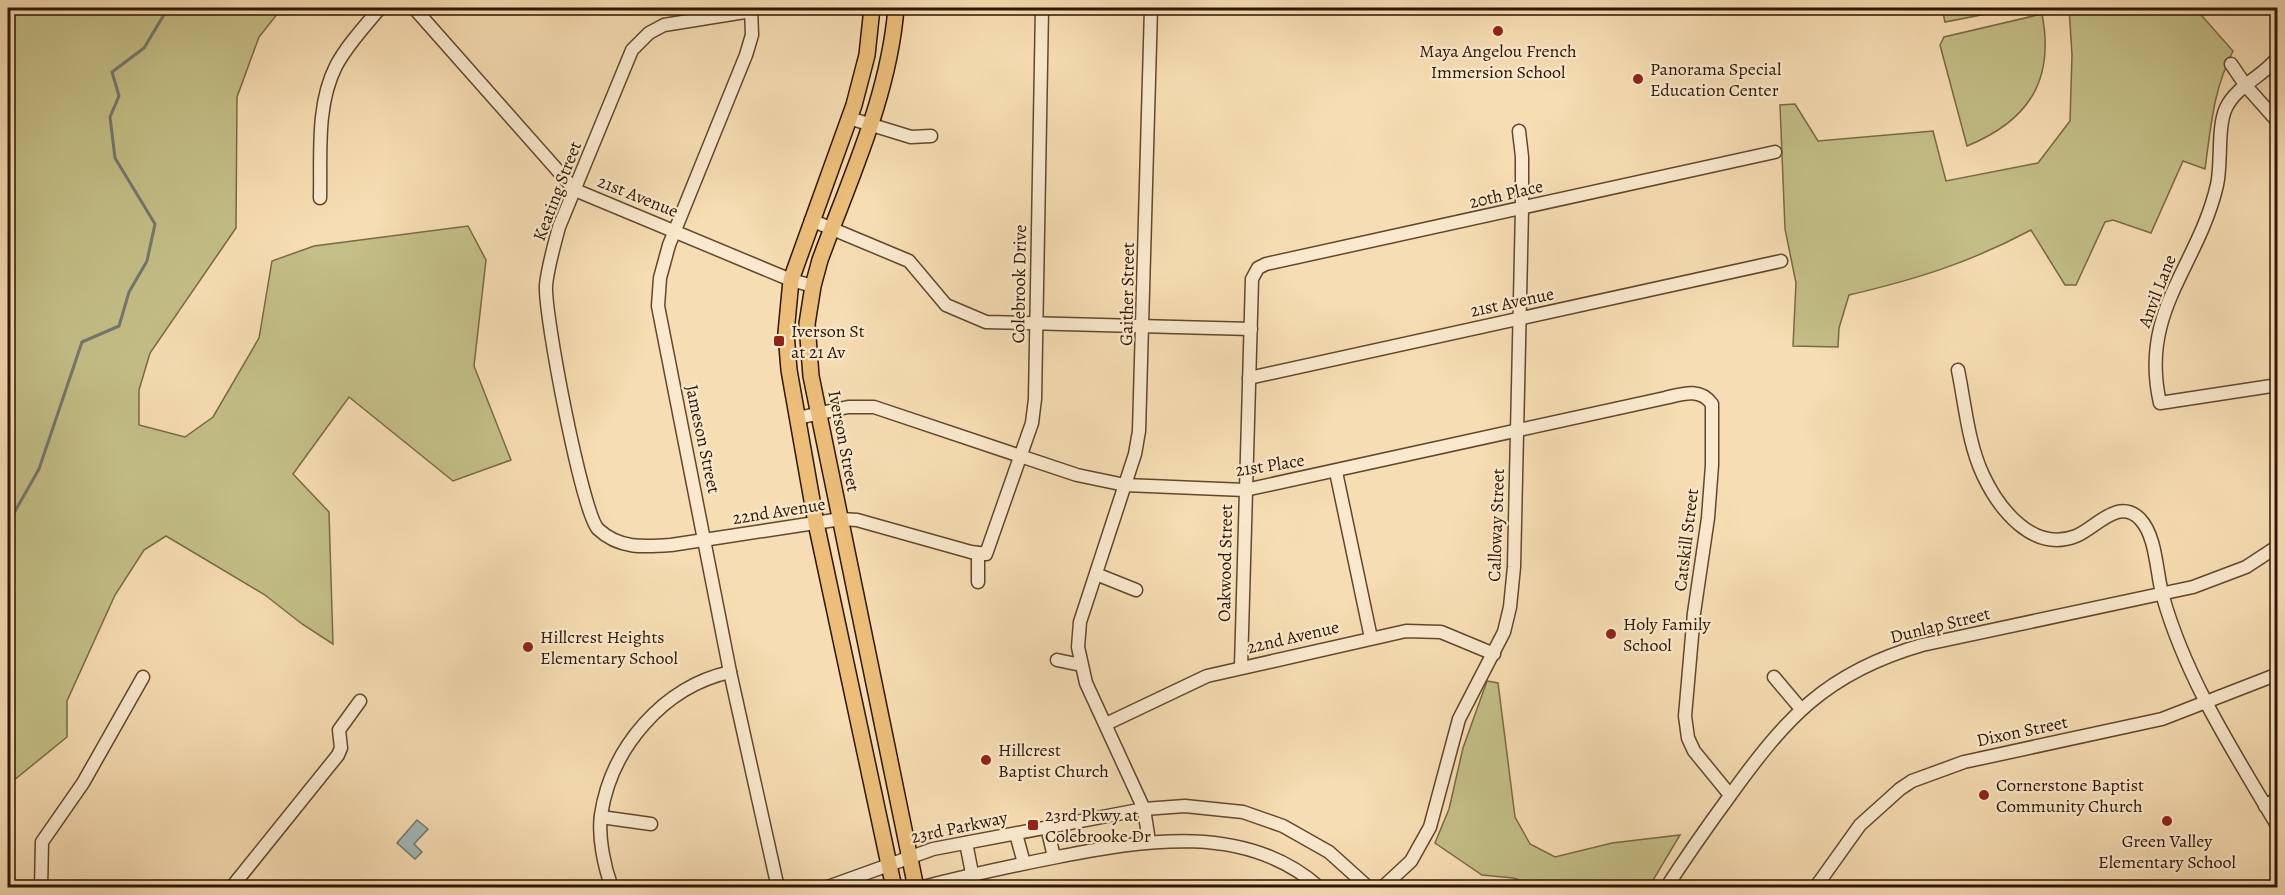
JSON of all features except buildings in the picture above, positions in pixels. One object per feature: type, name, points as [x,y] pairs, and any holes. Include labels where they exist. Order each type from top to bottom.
[{"type":"main road","points":[[872,8],[867,55],[849,118],[791,280],[786,333],[789,370],[816,523],[894,888]]},
{"type":"main road","name":"Iverson Street","points":[[896,8],[891,56],[871,125],[813,286],[807,324],[810,366],[818,414],[917,888]]},
{"type":"street","points":[[320,198],[324,108],[330,78],[343,53],[380,8]]},
{"type":"street","name":"21st Avenue","points":[[414,8],[574,190],[791,280],[813,286]]},
{"type":"street","name":"Colebrook Drive","points":[[978,582],[982,554],[1021,457],[1032,423],[1035,399],[1041,8]]},
{"type":"street","name":"Gaither Street","points":[[1149,841],[1144,809],[1081,665],[1078,647],[1080,622],[1125,485],[1140,431],[1151,8]]},
{"type":"street","name":"Keating Street","points":[[646,548],[620,543],[597,527],[590,516],[583,495],[549,325],[546,286],[559,227],[632,50],[658,27],[671,22],[751,9]]},
{"type":"street","name":"Jameson Street","points":[[751,9],[752,35],[746,55],[662,265],[658,306],[730,672],[778,888]]},
{"type":"street","points":[[2246,86],[2269,69],[2277,57]]},
{"type":"street","points":[[2231,64],[2246,86],[2277,122]]},
{"type":"street","name":"Anvil Lane","points":[[2246,86],[2226,107],[2217,185],[2208,214],[2158,326],[2154,377],[2160,403],[2277,385]]},
{"type":"street","points":[[849,118],[911,137],[931,136]]},
{"type":"street","name":"Calloway Street","points":[[1382,888],[1411,861],[1430,828],[1459,719],[1504,632],[1511,599],[1522,209],[1522,157],[1519,131]]},
{"type":"street","name":"20th Place","points":[[1252,279],[1258,268],[1266,264],[1775,152]]},
{"type":"street","points":[[811,220],[909,261],[939,298],[962,313],[989,323],[1251,329]]},
{"type":"street","name":"21st Avenue","points":[[1249,378],[1781,261]]},
{"type":"street","name":"Oakwood Street","points":[[1241,667],[1252,279]]},
{"type":"street","points":[[1958,370],[1976,457],[1988,484],[2016,524],[2034,534],[2056,538],[2075,537],[2109,514],[2131,513],[2139,519],[2150,539],[2162,595],[2205,704],[2277,828]]},
{"type":"street","name":"21st Place","points":[[798,418],[848,407],[874,407],[1077,475],[1125,485],[1245,490],[1336,472],[1517,429],[1693,393],[1702,394],[1711,401],[1713,419]]},
{"type":"street","name":"Catskill Street","points":[[1713,419],[1708,518],[1690,645],[1685,717],[1688,738],[1695,751],[1730,795]]},
{"type":"street","points":[[1336,472],[1371,638]]},
{"type":"street","name":"22nd Avenue","points":[[646,548],[841,519],[857,520],[982,554]]},
{"type":"street","name":"Dunlap Street","points":[[1666,888],[1767,744],[1801,709],[1848,676],[1900,652],[2162,595],[2233,573],[2277,546]]},
{"type":"street","points":[[1096,574],[1136,590]]},
{"type":"street","name":"22nd Avenue","points":[[1106,724],[1190,682],[1241,667],[1406,631],[1441,632],[1494,654]]},
{"type":"street","points":[[1057,660],[1081,665]]},
{"type":"street","points":[[612,888],[604,859],[601,817],[609,781],[629,743],[646,721],[663,705],[711,676],[730,672]]},
{"type":"street","name":"Dixon Street","points":[[1815,888],[1860,825],[1900,789],[1919,778],[1964,762],[2162,719],[2277,674]]},
{"type":"street","points":[[41,888],[42,843],[83,783],[143,677]]},
{"type":"street","points":[[1774,677],[1801,709]]},
{"type":"street","points":[[231,888],[338,755],[341,748],[339,730],[360,701]]},
{"type":"street","points":[[2265,806],[2277,798]]},
{"type":"street","name":"23rd Parkway","points":[[825,888],[911,855],[966,843],[1144,809],[1204,807],[1260,817],[1307,838],[1329,852],[1369,888]]},
{"type":"street","points":[[601,817],[651,824]]},
{"type":"street","points":[[1047,827],[1054,857]]},
{"type":"street","points":[[1016,834],[1024,863]]},
{"type":"street","points":[[917,888],[1024,863],[1149,841],[1200,841],[1245,848],[1288,866],[1320,888]]},
{"type":"street","points":[[966,843],[975,888]]},
{"type":"shaded area","points":[[8,8],[282,8],[259,37],[237,97],[236,228],[150,353],[139,390],[139,425],[185,437],[213,417],[259,338],[272,261],[314,246],[468,226],[486,260],[474,366],[511,460],[453,481],[349,397],[293,474],[329,512],[333,644],[302,624],[265,595],[166,536],[144,550],[115,595],[67,701],[67,737],[8,785]]},
{"type":"shaded area","points":[[1942,8],[2017,8],[1945,22]]},
{"type":"shaded area","points":[[2069,8],[2195,8],[2233,51],[2217,95],[2205,169],[2183,161],[2151,233],[2113,220],[2105,222],[2076,285],[2065,285],[2031,230],[1986,252],[1942,269],[1849,295],[1839,328],[1838,347],[1793,346],[1796,283],[1785,229],[1780,105],[1795,104],[1818,141],[1933,131],[1946,181],[2038,163],[2070,121],[2072,55]]},
{"type":"shaded area","points":[[2042,14],[2045,38],[2044,59],[2040,79],[2032,96],[2021,111],[2006,124],[1967,146],[1940,45],[1944,37]]},
{"type":"shaded area","points":[[1487,681],[1498,683],[1515,817],[1530,844],[1555,857],[1612,843],[1680,835],[1649,887],[1542,887],[1513,878],[1482,875],[1435,843],[1449,809],[1463,748]]},
{"type":"shaded area","points":[[417,820],[428,829],[414,844],[422,852],[415,859],[397,843]]},
{"type":"waterway","points":[[8,514],[14,513],[39,469],[82,342],[119,326],[129,292],[147,261],[155,224],[115,158],[110,117],[119,96],[112,72],[144,48],[168,8]]},
{"type":"place","name":"Maya Angelou French Immersion School","points":[[1498,31]]},
{"type":"place","name":"Panorama Special Education Center","points":[[1638,79]]},
{"type":"place","name":"Iverson St at 21 Av","points":[[779,341]]},
{"type":"place","name":"Holy Family School","points":[[1611,634]]},
{"type":"place","name":"Hillcrest Heights Elementary School","points":[[528,647]]},
{"type":"place","name":"Hillcrest Baptist Church","points":[[986,760]]},
{"type":"place","name":"Cornerstone Baptist Community Church","points":[[1984,795]]},
{"type":"place","name":"Green Valley Elementary School","points":[[2167,821]]},
{"type":"place","name":"23rd Pkwy at Colebrooke Dr","points":[[1033,825]]}]
